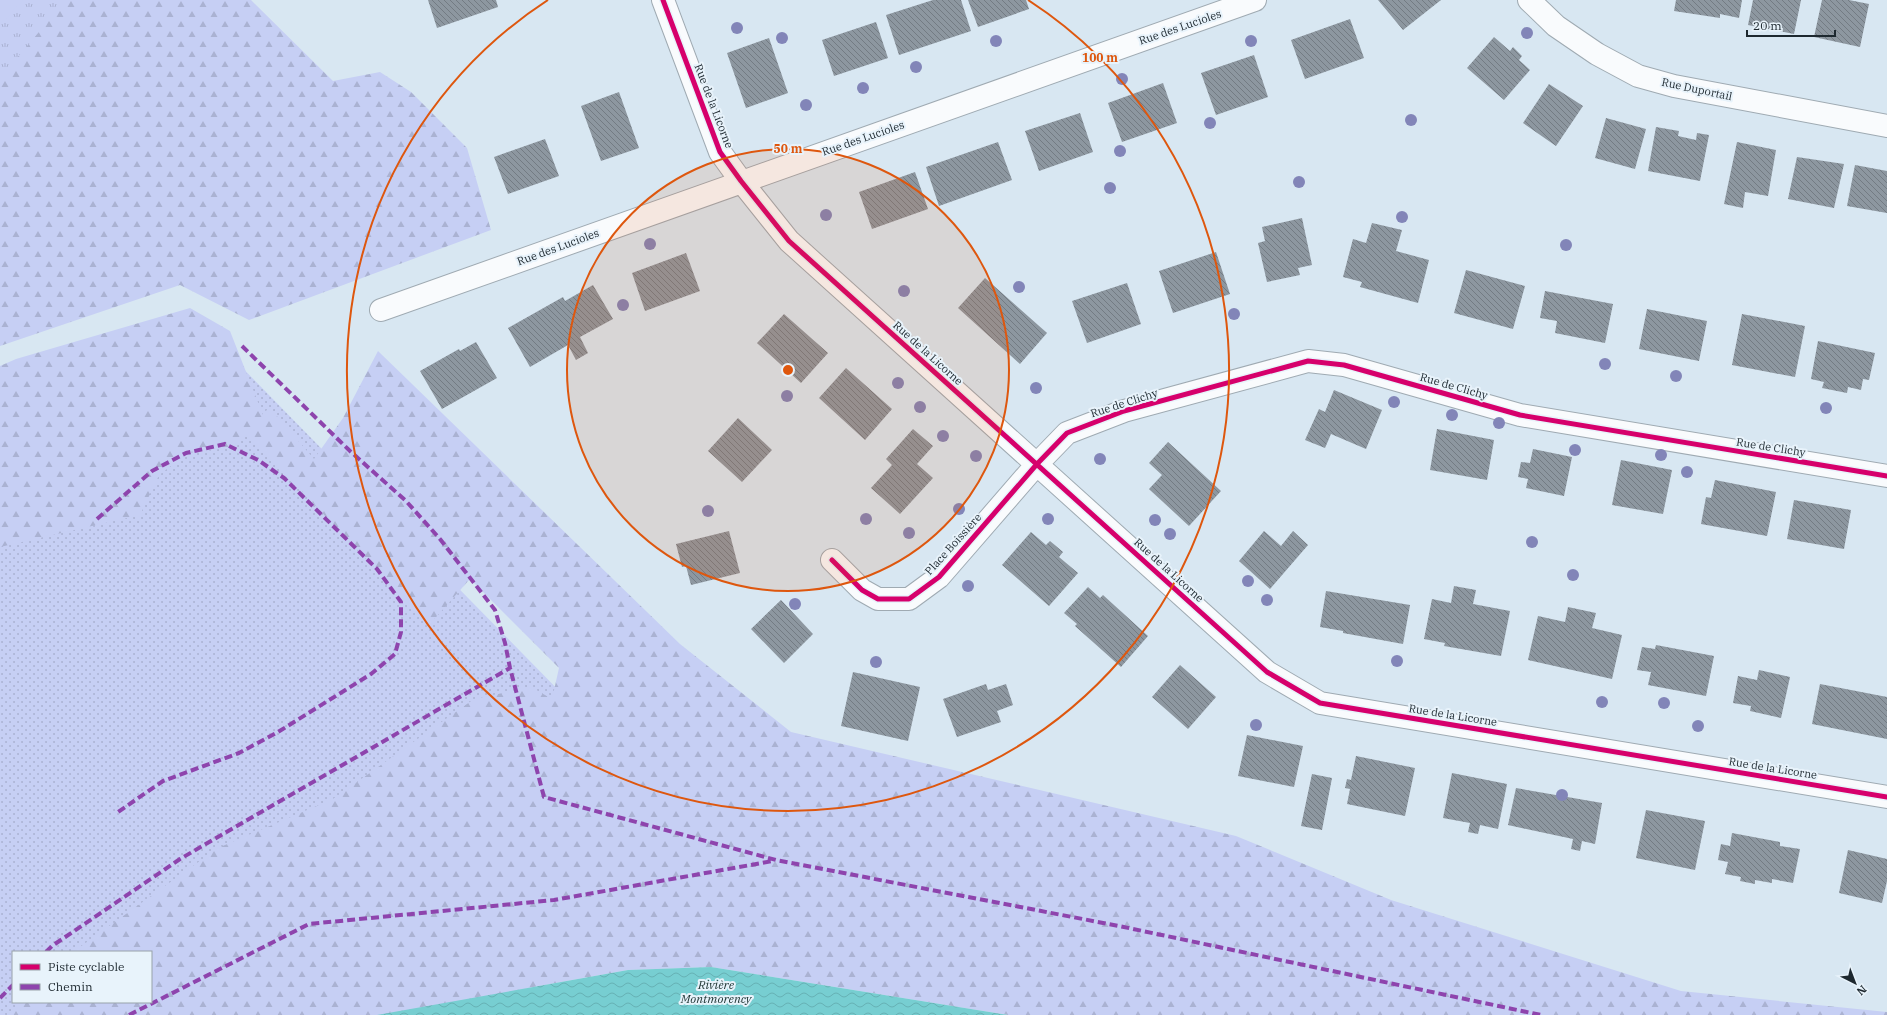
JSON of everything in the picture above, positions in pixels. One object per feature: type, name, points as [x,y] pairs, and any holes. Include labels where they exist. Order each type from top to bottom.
[{"type":"street","name":"Rue de la Licorne","points":[[663,0],[720,152],[789,241],[1268,672],[1320,703],[1887,797]]},
{"type":"street","name":"Rue des Lucioles","points":[[381,310],[741,181],[1255,0]]},
{"type":"street","name":"Rue Duportail","points":[[1529,0],[1556,26],[1597,54],[1638,76],[1674,86],[1887,126]]},
{"type":"street","name":"Rue de Clichy","points":[[1036,464],[1066,433],[1124,411],[1308,361],[1344,365],[1520,416],[1887,476]]},
{"type":"street","name":"Place Boissière","points":[[832,560],[862,590],[878,599],[909,599],[939,577],[1036,464]]},
{"type":"green space","points":[[0,0],[66,0],[0,78]]},
{"type":"green space","points":[[0,0],[23,0],[0,25]]},
{"type":"green space","points":[[37,0],[251,0],[333,81],[380,72],[411,92],[467,148],[491,230],[249,320],[180,285],[0,346],[0,75]]},
{"type":"green space","points":[[190,308],[230,331],[263,415],[269,407],[314,459],[343,418],[378,351],[680,644],[791,732],[1236,836],[1391,900],[1681,991],[1887,1012],[1887,1015],[1008,1015],[711,967],[628,970],[377,1015],[9,1015],[21,1003],[152,1003],[152,951],[74,951],[218,848],[333,799],[474,699],[531,687],[552,699],[559,668],[470,579],[429,625],[247,434],[236,447],[188,453],[159,475],[140,515],[0,547],[0,366],[16,359]]},
{"type":"green space","points":[[211,336],[572,704],[611,970],[407,1015],[0,1015],[0,419]]},
{"type":"water","name":"Rivière Montmorency","points":[[711,967],[1008,1015],[377,1015],[628,970]]},
{"type":"building","points":[[428,0],[496,0],[498,7],[437,28]]},
{"type":"building","points":[[933,0],[961,0],[971,31],[899,55],[886,15]]},
{"type":"building","points":[[968,0],[1026,0],[1029,9],[978,27]]},
{"type":"building","points":[[1378,0],[1441,0],[1403,30]]},
{"type":"building","points":[[1676,0],[1742,0],[1739,18],[1720,14],[1720,18],[1674,11]]},
{"type":"building","points":[[1753,0],[1801,0],[1794,34],[1748,25]]},
{"type":"building","points":[[1822,0],[1849,0],[1869,4],[1860,47],[1814,37]]},
{"type":"building","points":[[1350,19],[1364,58],[1305,79],[1291,40]]},
{"type":"building","points":[[876,22],[888,58],[834,76],[822,40]]},
{"type":"building","points":[[1494,37],[1510,51],[1513,47],[1522,56],[1519,60],[1530,70],[1504,100],[1467,68]]},
{"type":"building","points":[[769,38],[788,93],[746,108],[727,53]]},
{"type":"building","points":[[1254,55],[1268,97],[1216,115],[1201,73]]},
{"type":"building","points":[[1163,83],[1177,123],[1122,142],[1108,103]]},
{"type":"building","points":[[1549,84],[1583,106],[1556,146],[1523,123]]},
{"type":"building","points":[[619,92],[639,148],[601,161],[581,106]]},
{"type":"building","points":[[1080,113],[1093,152],[1039,171],[1025,131]]},
{"type":"building","points":[[1606,118],[1646,129],[1635,169],[1595,158]]},
{"type":"building","points":[[1656,127],[1679,131],[1678,136],[1696,140],[1697,133],[1709,135],[1700,181],[1648,171]]},
{"type":"building","points":[[545,139],[559,176],[508,194],[494,157]]},
{"type":"building","points":[[998,142],[1012,180],[939,206],[926,167]]},
{"type":"building","points":[[1737,142],[1776,150],[1768,196],[1745,192],[1743,208],[1724,204]]},
{"type":"building","points":[[1797,157],[1844,164],[1834,208],[1788,199]]},
{"type":"building","points":[[1855,165],[1887,171],[1887,213],[1847,206]]},
{"type":"building","points":[[915,172],[928,209],[872,229],[859,192]]},
{"type":"building","points":[[1302,218],[1312,265],[1298,268],[1300,275],[1267,282],[1258,243],[1265,241],[1262,227]]},
{"type":"building","points":[[1372,223],[1402,230],[1396,251],[1429,260],[1418,303],[1360,287],[1362,282],[1343,277],[1353,239],[1366,243]]},
{"type":"building","points":[[1216,252],[1230,294],[1173,313],[1159,271]]},
{"type":"building","points":[[686,253],[700,291],[645,311],[632,273]]},
{"type":"building","points":[[1466,270],[1525,286],[1513,329],[1454,313]]},
{"type":"building","points":[[985,278],[1047,333],[1020,364],[958,308]]},
{"type":"building","points":[[1127,283],[1141,324],[1087,343],[1072,301]]},
{"type":"building","points":[[593,285],[613,319],[580,337],[588,353],[576,360],[568,345],[530,367],[508,328],[563,297],[565,301]]},
{"type":"building","points":[[1545,291],[1613,304],[1605,343],[1555,333],[1557,321],[1540,318]]},
{"type":"building","points":[[1647,309],[1707,321],[1699,361],[1639,349]]},
{"type":"building","points":[[784,314],[828,353],[801,383],[757,343]]},
{"type":"building","points":[[1742,314],[1805,326],[1795,377],[1732,365]]},
{"type":"building","points":[[1818,341],[1875,353],[1869,380],[1863,379],[1861,390],[1848,387],[1847,393],[1822,388],[1824,382],[1811,379]]},
{"type":"building","points":[[476,342],[497,378],[442,409],[420,371],[459,349],[460,351]]},
{"type":"building","points":[[846,368],[892,409],[865,440],[819,398]]},
{"type":"building","points":[[1334,390],[1382,410],[1366,449],[1331,434],[1325,448],[1305,440],[1319,409],[1325,412]]},
{"type":"building","points":[[738,418],[772,450],[742,482],[708,451]]},
{"type":"building","points":[[913,429],[933,446],[917,464],[933,478],[900,514],[871,488],[892,465],[886,459]]},
{"type":"building","points":[[1437,429],[1494,440],[1487,480],[1430,470]]},
{"type":"building","points":[[1168,442],[1221,491],[1189,526],[1149,489],[1162,475],[1149,463]]},
{"type":"building","points":[[1533,449],[1572,457],[1564,496],[1526,488],[1528,479],[1518,477],[1521,462],[1530,463]]},
{"type":"building","points":[[1621,460],[1672,470],[1663,514],[1612,505]]},
{"type":"building","points":[[1715,480],[1776,492],[1767,536],[1701,524],[1706,497],[1711,498]]},
{"type":"building","points":[[1794,500],[1851,510],[1844,549],[1787,539]]},
{"type":"building","points":[[729,531],[740,573],[691,585],[686,566],[682,567],[676,544]]},
{"type":"building","points":[[1264,531],[1281,546],[1293,531],[1308,545],[1270,589],[1239,561]]},
{"type":"building","points":[[1031,532],[1046,545],[1050,541],[1063,552],[1059,557],[1078,573],[1049,606],[1002,565]]},
{"type":"building","points":[[1454,586],[1476,590],[1473,604],[1510,611],[1501,656],[1444,646],[1445,643],[1424,639],[1432,599],[1451,603]]},
{"type":"building","points":[[1088,587],[1100,598],[1103,595],[1148,636],[1121,667],[1075,626],[1077,624],[1064,613]]},
{"type":"building","points":[[1326,591],[1410,605],[1403,644],[1343,633],[1343,631],[1320,627]]},
{"type":"building","points":[[781,600],[813,634],[784,663],[751,629]]},
{"type":"building","points":[[1568,607],[1596,613],[1592,628],[1622,635],[1612,679],[1528,660],[1538,616],[1565,622]]},
{"type":"building","points":[[1656,645],[1714,656],[1706,696],[1648,685],[1651,672],[1637,670],[1642,647],[1655,649]]},
{"type":"building","points":[[1180,665],[1216,697],[1188,729],[1152,697]]},
{"type":"building","points":[[1759,670],[1790,677],[1781,718],[1750,711],[1751,706],[1733,703],[1738,676],[1757,680]]},
{"type":"building","points":[[853,672],[920,687],[908,741],[841,726]]},
{"type":"building","points":[[986,684],[988,690],[1006,684],[1013,705],[997,711],[1001,722],[957,737],[943,699]]},
{"type":"building","points":[[1820,684],[1887,697],[1887,739],[1812,724]]},
{"type":"building","points":[[1247,735],[1303,746],[1294,787],[1238,776]]},
{"type":"building","points":[[1356,756],[1415,768],[1405,816],[1347,804],[1350,789],[1345,788],[1347,779],[1351,780]]},
{"type":"building","points":[[1452,773],[1507,784],[1498,829],[1480,825],[1478,834],[1468,832],[1470,823],[1443,818]]},
{"type":"building","points":[[1312,774],[1332,778],[1322,830],[1301,826]]},
{"type":"building","points":[[1516,788],[1602,803],[1595,844],[1582,841],[1580,851],[1571,849],[1573,839],[1508,825]]},
{"type":"building","points":[[1646,810],[1705,821],[1695,870],[1636,858]]},
{"type":"building","points":[[1732,833],[1780,842],[1780,846],[1800,849],[1793,883],[1772,879],[1772,883],[1755,880],[1755,884],[1740,881],[1741,877],[1725,874],[1728,862],[1718,860],[1721,844],[1730,846]]},
{"type":"building","points":[[1848,850],[1887,859],[1887,881],[1882,903],[1839,893]]},
{"type":"marked path","points":[[242,346],[350,451],[406,501],[440,539],[495,610],[505,643],[510,668],[544,797],[776,860],[1119,926],[1541,1015]]},
{"type":"marked path","points":[[97,519],[152,471],[186,453],[225,444],[258,460],[284,478],[377,569],[401,602],[401,632],[395,654],[371,674],[278,732],[239,753],[163,781],[118,812]]},
{"type":"marked path","points":[[47,951],[52,946],[180,859],[510,668]]},
{"type":"marked path","points":[[129,1015],[309,924],[554,900],[773,861]]},
{"type":"marked path","points":[[0,998],[12,986]]},
{"type":"cycle path","points":[[663,0],[720,152],[789,241],[1267,672],[1320,703],[1887,797]]},
{"type":"cycle path","points":[[832,560],[862,590],[878,599],[909,599],[939,577],[1037,464],[1067,433],[1124,411],[1308,361],[1344,365],[1520,415],[1887,476]]}]
